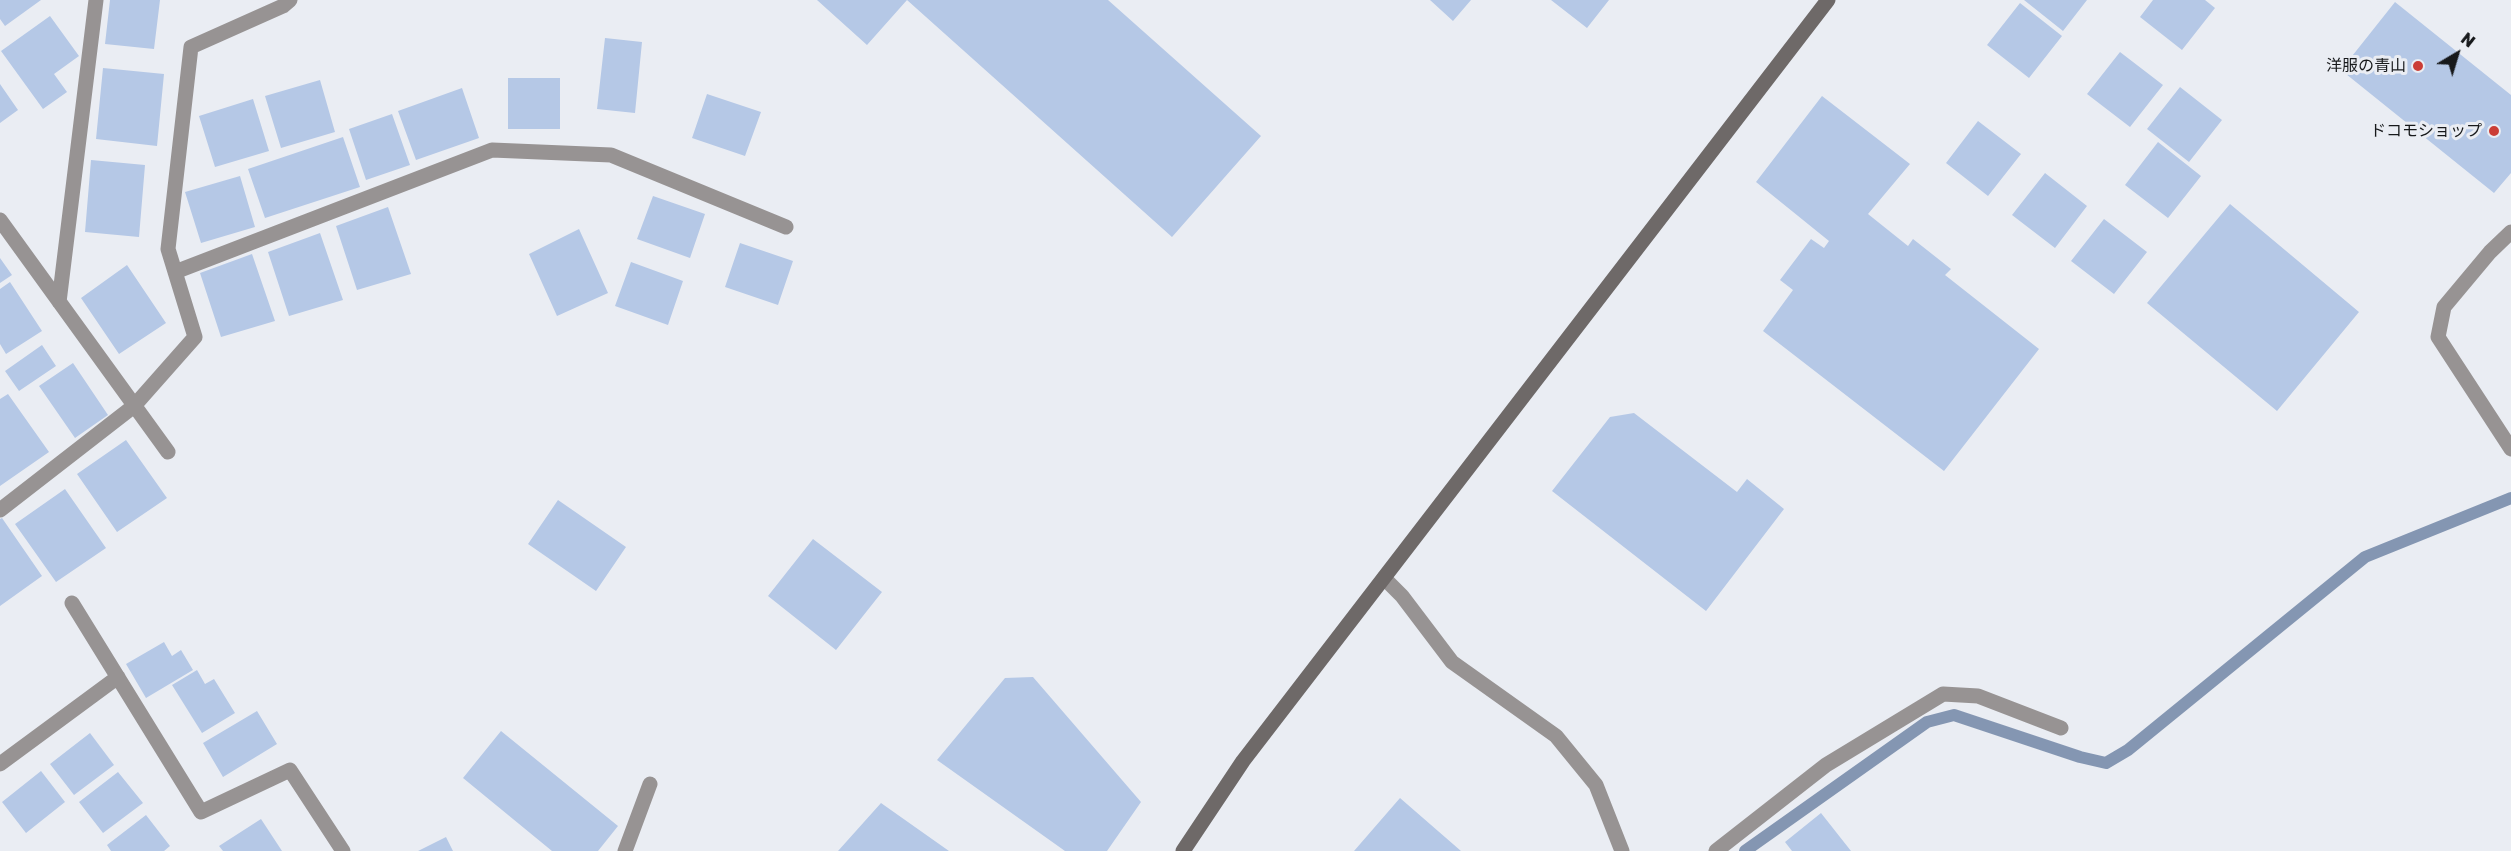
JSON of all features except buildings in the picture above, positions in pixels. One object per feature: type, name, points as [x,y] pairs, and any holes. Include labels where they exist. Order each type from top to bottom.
[{"type":"street","points":[[59,302],[96,0]]},
{"type":"street","points":[[0,510],[134,406],[195,337],[168,249],[191,47],[283,6],[290,0]]},
{"type":"street","points":[[1183,851],[1243,761],[1828,0]]},
{"type":"street","points":[[175,272],[492,150],[611,155],[786,227]]},
{"type":"street","points":[[0,220],[168,452]]},
{"type":"street","points":[[2511,232],[2490,252],[2444,307],[2438,337],[2511,449]]},
{"type":"street","points":[[1384,578],[1402,596],[1452,662],[1556,736],[1596,785],[1622,851]]},
{"type":"street","points":[[72,603],[201,812],[290,770],[343,851]]},
{"type":"street","points":[[0,764],[118,677]]},
{"type":"street","points":[[1716,851],[1826,765],[1943,694],[1978,696],[2061,728]]},
{"type":"street","points":[[625,851],[650,784]]},
{"type":"waterway","points":[[1745,851],[1927,722],[1954,715],[2080,757],[2106,763],[2128,750],[2365,557],[2511,498]]},
{"type":"place","name":"洋服の青山","points":[[2418,66]]},
{"type":"place","name":"ドコモショップ","points":[[2494,131]]}]
